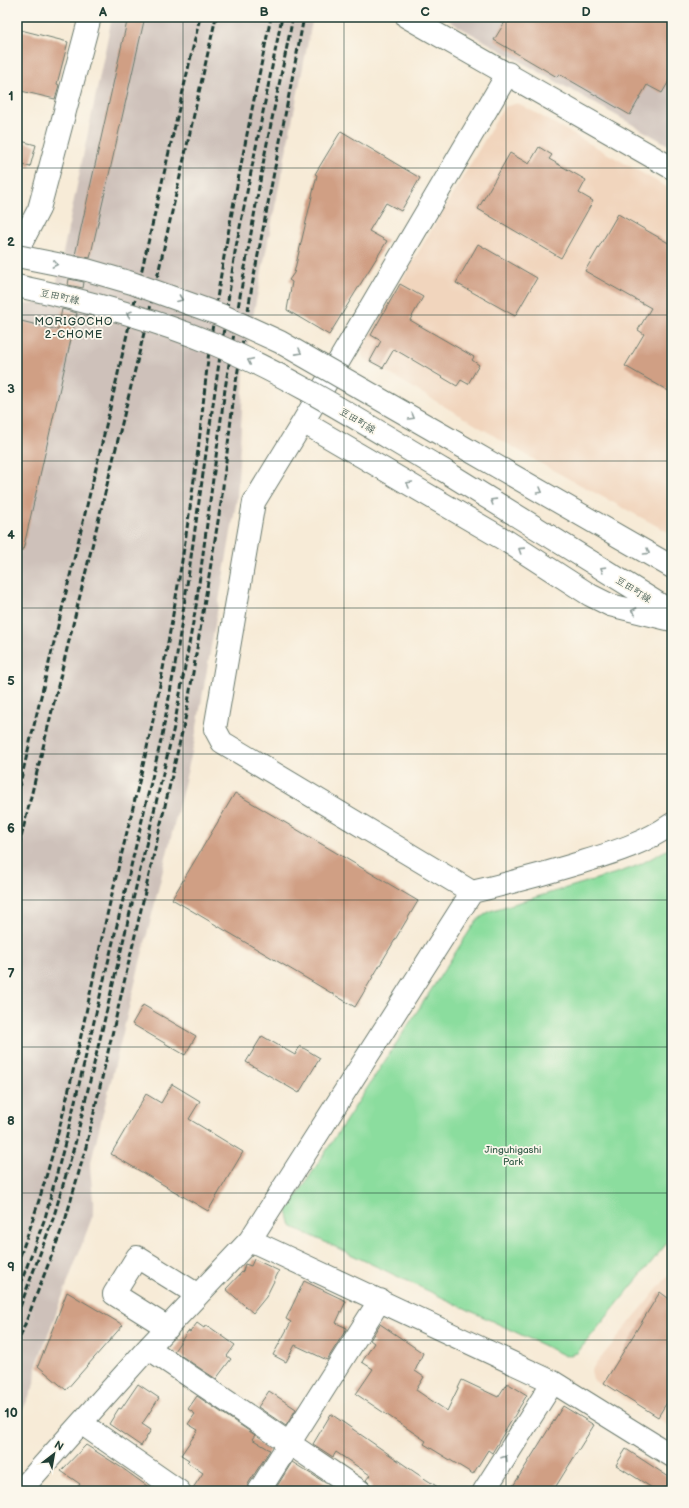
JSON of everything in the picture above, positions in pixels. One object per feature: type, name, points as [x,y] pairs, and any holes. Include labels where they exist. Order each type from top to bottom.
[{"type":"street","points":[[17,251],[23,227],[39,209],[90,17]]},
{"type":"street","points":[[407,17],[508,73],[672,168]]},
{"type":"street","points":[[508,73],[303,422],[254,502],[215,729],[222,742],[472,892],[516,882],[629,848],[672,824]]},
{"type":"street","points":[[17,256],[87,270],[132,283],[221,315],[280,342],[672,567]]},
{"type":"street","name":"豆田町線","points":[[17,286],[113,309],[214,344],[266,369],[330,403],[443,470],[672,612]]},
{"type":"street","points":[[303,422],[505,540],[590,595],[610,605],[672,620]]},
{"type":"street","points":[[20,1491],[148,1348],[250,1240],[472,892]]},
{"type":"street","points":[[250,1240],[553,1382],[672,1456]]},
{"type":"street","points":[[168,1328],[114,1294],[137,1257],[198,1294]]},
{"type":"street","points":[[258,1491],[380,1300]]},
{"type":"street","points":[[148,1348],[360,1491]]},
{"type":"street","points":[[484,1491],[553,1382]]},
{"type":"street","points":[[81,1423],[179,1491]]},
{"type":"shaded area","points":[[112,17],[313,17],[245,356],[237,498],[194,744],[90,1166],[94,1212],[36,1367],[35,1384],[17,1422],[17,305],[53,301]]},
{"type":"shaded area","points":[[452,17],[672,17],[672,147],[449,21]]},
{"type":"shaded area","points":[[518,103],[672,190],[672,534],[545,466],[363,358],[361,350],[504,107]]},
{"type":"shaded area","points":[[672,1271],[672,1428],[593,1380],[591,1370]]},
{"type":"green space","name":"Jinguhigashi Park","points":[[672,847],[672,1237],[577,1353],[566,1356],[291,1226],[287,1211],[476,921],[490,911],[639,865]]},
{"type":"building","points":[[128,17],[144,21],[90,258],[75,255]]},
{"type":"building","points":[[508,17],[672,17],[672,76],[662,93],[647,85],[630,115],[559,74],[557,77],[494,40]]},
{"type":"building","points":[[17,29],[68,42],[57,84],[59,85],[55,99],[17,90]]},
{"type":"building","points":[[341,131],[420,178],[401,211],[386,203],[369,231],[387,241],[329,335],[287,310],[292,282],[289,280],[294,273],[317,175],[315,174]]},
{"type":"building","points":[[17,140],[36,145],[30,167],[17,163]]},
{"type":"building","points":[[539,147],[552,155],[549,159],[586,180],[579,193],[593,201],[561,258],[478,209],[510,153],[529,164]]},
{"type":"building","points":[[618,214],[672,245],[672,393],[625,366],[644,334],[638,330],[651,308],[585,271]]},
{"type":"building","points":[[478,244],[537,278],[515,316],[456,283]]},
{"type":"building","points":[[69,279],[84,282],[83,288],[68,285]]},
{"type":"building","points":[[400,284],[423,297],[410,320],[474,357],[472,360],[479,365],[468,384],[461,380],[457,386],[394,349],[383,368],[370,361],[381,341],[371,335]]},
{"type":"building","points":[[62,309],[77,313],[23,550],[17,550],[17,320],[58,330]]},
{"type":"building","points":[[235,793],[418,901],[355,1007],[172,899]]},
{"type":"building","points":[[143,1005],[196,1036],[185,1055],[132,1024]]},
{"type":"building","points":[[262,1036],[295,1055],[300,1046],[320,1058],[299,1093],[246,1062]]},
{"type":"building","points":[[172,1084],[200,1101],[189,1119],[243,1152],[208,1211],[111,1154],[146,1094],[161,1103]]},
{"type":"building","points":[[254,1259],[279,1271],[266,1297],[253,1313],[226,1289],[243,1271],[245,1264],[251,1266]]},
{"type":"building","points":[[304,1281],[346,1301],[336,1323],[347,1328],[327,1360],[295,1345],[286,1362],[273,1355],[291,1322],[286,1319]]},
{"type":"building","points":[[67,1292],[123,1325],[66,1390],[38,1366]]},
{"type":"building","points":[[660,1292],[672,1301],[672,1394],[658,1417],[604,1383]]},
{"type":"building","points":[[197,1323],[204,1328],[205,1326],[211,1328],[235,1345],[227,1356],[231,1359],[216,1379],[174,1351],[188,1331],[190,1332]]},
{"type":"building","points":[[380,1324],[423,1353],[415,1371],[424,1377],[416,1390],[447,1411],[462,1380],[498,1397],[507,1383],[527,1395],[492,1453],[488,1450],[473,1474],[424,1444],[426,1441],[356,1394],[373,1369],[362,1362],[374,1343],[370,1340]]},
{"type":"building","points":[[138,1384],[159,1398],[142,1424],[151,1430],[141,1446],[109,1424],[119,1408],[121,1409]]},
{"type":"building","points":[[269,1391],[296,1409],[286,1426],[258,1407]]},
{"type":"building","points":[[197,1396],[255,1435],[252,1439],[270,1450],[248,1484],[247,1491],[191,1491],[203,1473],[187,1462],[189,1460],[181,1455],[198,1430],[188,1424],[195,1414],[188,1409]]},
{"type":"building","points":[[563,1406],[594,1425],[553,1491],[510,1491]]},
{"type":"building","points":[[331,1414],[444,1491],[372,1491],[371,1485],[366,1480],[370,1475],[336,1452],[333,1457],[313,1444]]},
{"type":"building","points":[[86,1445],[154,1491],[75,1491],[80,1484],[61,1471]]},
{"type":"building","points":[[626,1449],[672,1479],[672,1491],[657,1491],[616,1465]]},
{"type":"building","points":[[292,1462],[311,1474],[310,1473],[338,1491],[274,1491]]},
{"type":"railway","points":[[17,796],[102,443],[200,17]]},
{"type":"railway","points":[[17,854],[153,296],[216,17]]},
{"type":"railway","points":[[17,1264],[32,1222],[57,1138],[156,705],[176,598],[188,522],[209,351],[222,267],[245,142],[271,17]]},
{"type":"railway","points":[[17,1293],[45,1218],[66,1139],[162,736],[177,654],[235,252],[282,17]]},
{"type":"railway","points":[[17,1315],[53,1219],[75,1144],[174,727],[196,606],[225,389],[240,296],[265,153],[293,17]]},
{"type":"railway","points":[[17,1345],[65,1221],[86,1147],[186,715],[221,503],[234,394],[252,286],[304,17]]},
{"type":"district","name":"MORIGOCHO 2-CHOME","points":[[74,327]]}]
